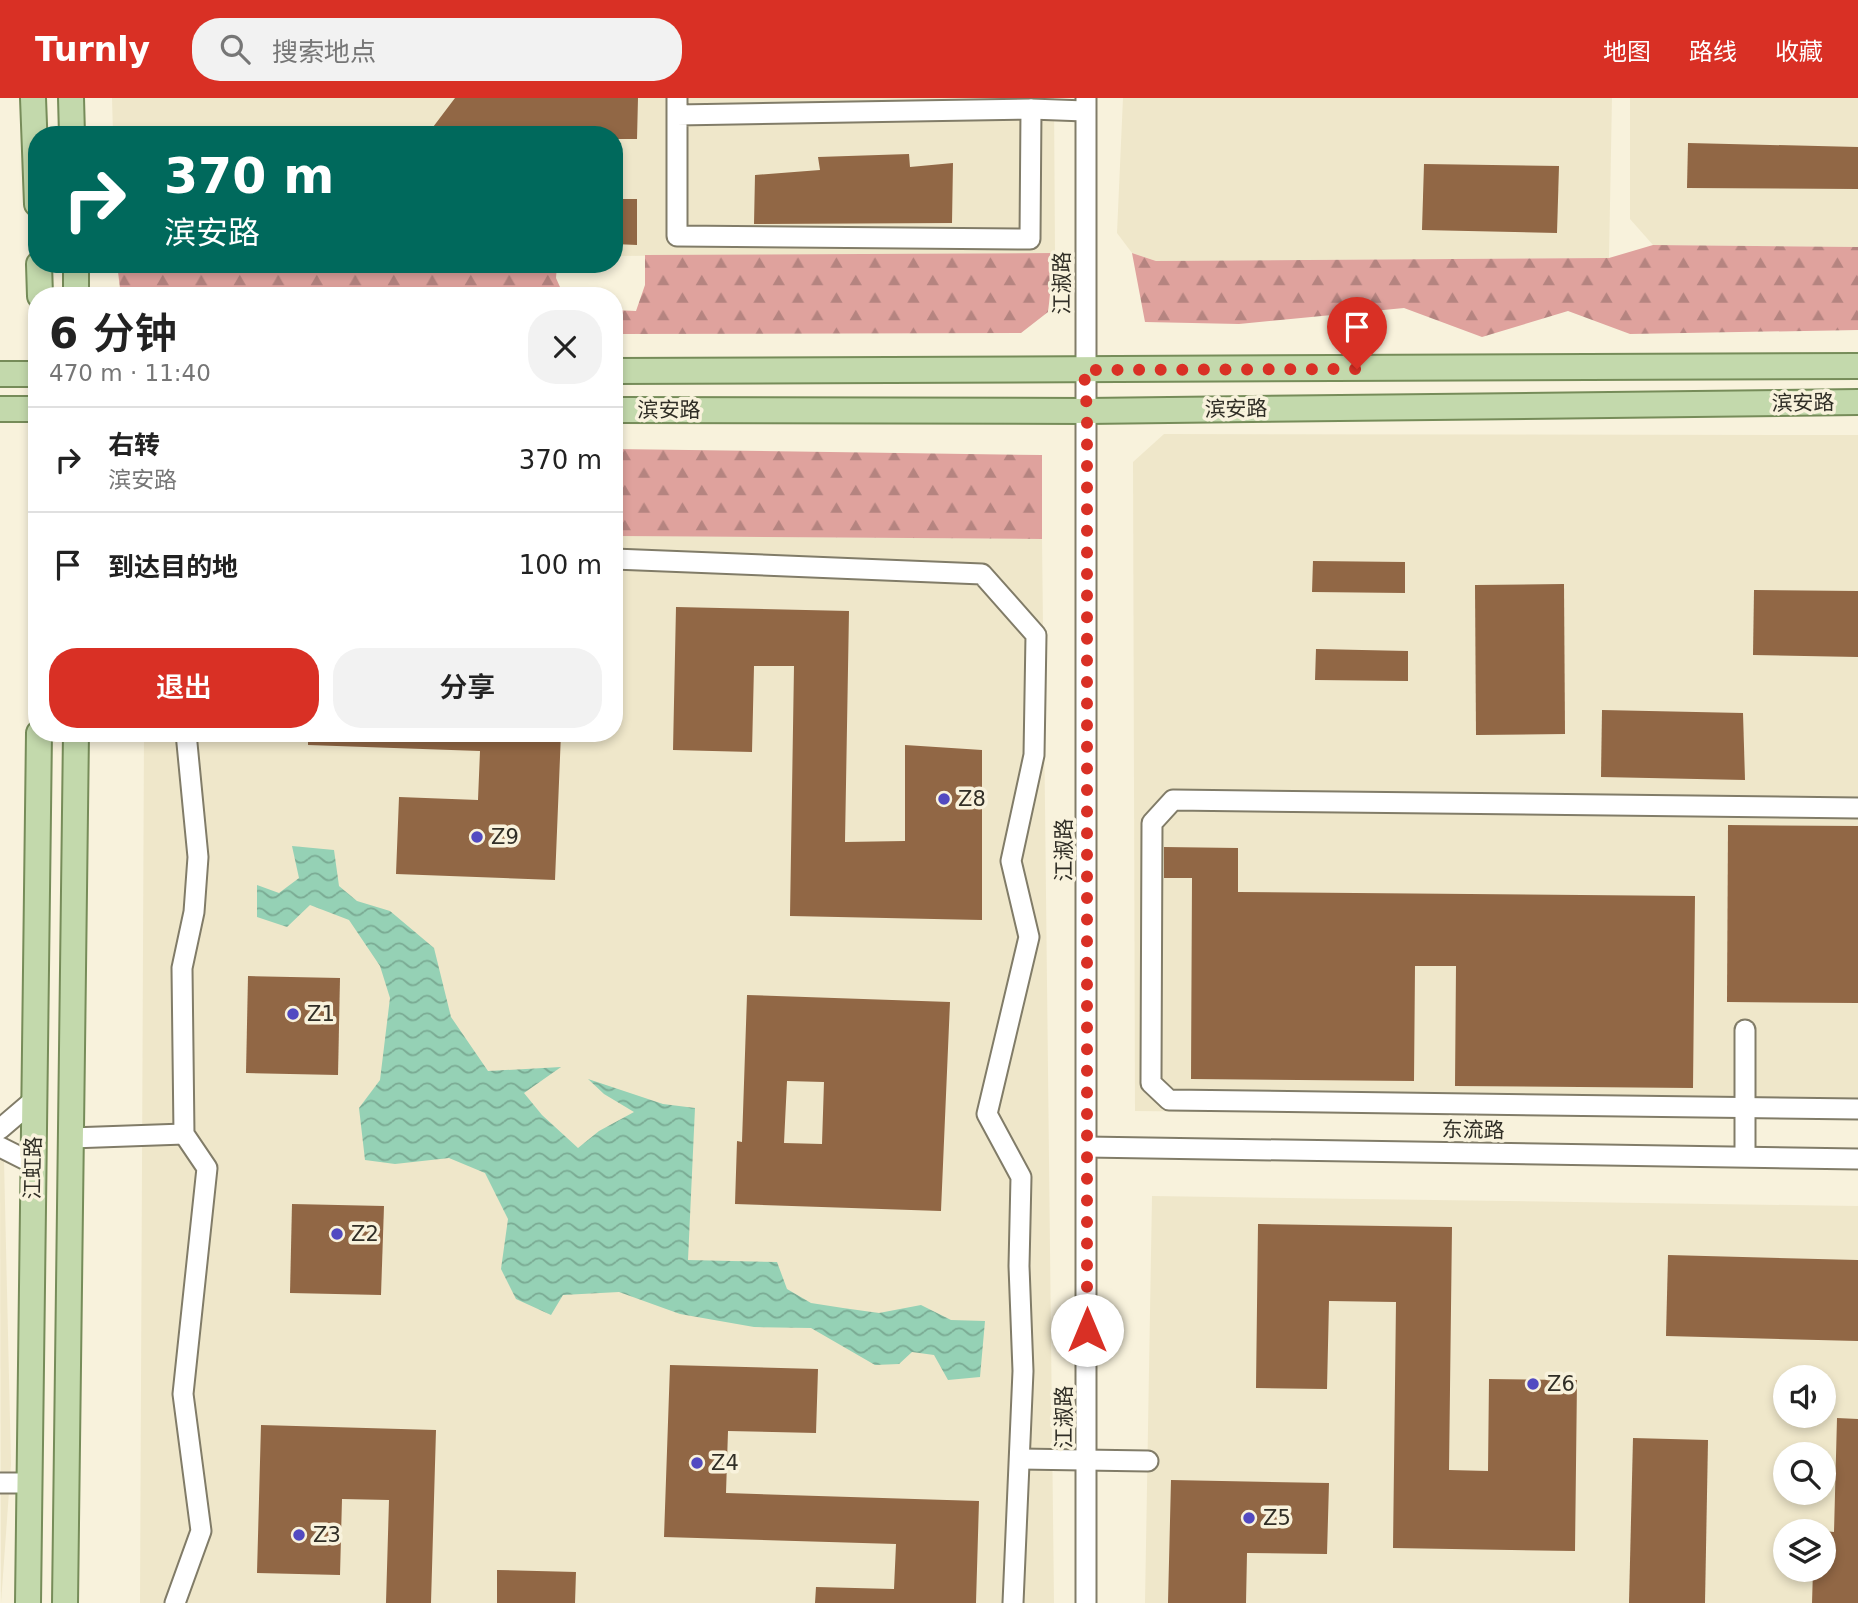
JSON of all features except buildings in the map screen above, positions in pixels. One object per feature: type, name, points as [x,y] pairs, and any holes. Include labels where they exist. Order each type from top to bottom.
[{"type":"main road","points":[[33,98],[34,126]]},
{"type":"main road","points":[[71,98],[72,126]]},
{"type":"main road","name":"滨安路","points":[[623,371],[1858,366]]},
{"type":"main road","points":[[0,374],[28,374]]},
{"type":"main road","name":"滨安路","points":[[623,410],[1087,411],[1858,402]]},
{"type":"main road","points":[[0,409],[28,409]]},
{"type":"main road","name":"江虹路","points":[[28,1603],[39,742]]},
{"type":"main road","name":"江虹路","points":[[65,1603],[76,742]]},
{"type":"street","points":[[1031,109],[1030,239],[677,236],[677,106],[1031,109],[1086,105]]},
{"type":"street","name":"江淑路","points":[[1086,105],[1086,1603]]},
{"type":"street","points":[[623,559],[982,574],[1036,635],[1034,755],[1011,861],[1029,937],[987,1114],[1021,1177],[1019,1266],[1023,1371],[1013,1603]]},
{"type":"street","points":[[175,1603],[201,1531],[183,1394],[207,1168],[184,1134],[182,968],[194,912],[198,857],[187,742]]},
{"type":"street","points":[[1858,808],[1173,800],[1153,823],[1151,1083],[1170,1100],[1743,1105],[1858,1109]]},
{"type":"street","points":[[1745,1030],[1745,1156]]},
{"type":"street","points":[[0,1129],[34,1100]]},
{"type":"street","points":[[71,1138],[184,1134]]},
{"type":"street","points":[[0,1147],[33,1164]]},
{"type":"street","name":"东流路","points":[[1087,1147],[1858,1159]]},
{"type":"street","points":[[1020,1459],[1148,1461]]},
{"type":"street","points":[[0,1483],[29,1483]]},
{"type":"shaded area","points":[[112,98],[1054,98],[1055,253],[623,256],[623,126],[113,126]]},
{"type":"shaded area","points":[[1123,98],[1612,98],[1609,258],[1156,261],[1132,253],[1117,233]]},
{"type":"shaded area","points":[[1630,98],[1858,98],[1858,247],[1653,245],[1630,219]]},
{"type":"shaded area","points":[[1164,434],[1858,435],[1858,1119],[1135,1111],[1133,462]]},
{"type":"shaded area","points":[[623,536],[1042,539],[1054,1603],[140,1603],[144,742],[623,742]]},
{"type":"shaded area","points":[[0,1160],[4,1160],[11,1464],[1,1603]]},
{"type":"shaded area","points":[[1152,1196],[1858,1206],[1858,1603],[1145,1603]]},
{"type":"green space","points":[[1653,245],[1858,247],[1858,330],[1630,334],[1568,311],[1482,337],[1404,308],[1239,324],[1145,322],[1132,253],[1156,261],[1609,258]]},
{"type":"green space","points":[[1055,253],[1048,312],[1021,333],[623,334],[623,310],[636,311],[645,285],[645,255]]},
{"type":"green space","points":[[118,273],[556,273],[560,287],[120,287]]},
{"type":"green space","points":[[623,449],[1042,455],[1042,539],[623,536]]},
{"type":"water","points":[[292,846],[334,850],[339,886],[357,901],[390,911],[434,948],[451,1017],[488,1071],[561,1067],[524,1093],[542,1115],[578,1148],[599,1131],[634,1112],[604,1094],[588,1079],[663,1104],[695,1108],[688,1260],[777,1262],[787,1289],[811,1303],[879,1313],[921,1305],[951,1320],[985,1321],[980,1377],[948,1380],[934,1355],[912,1352],[899,1364],[875,1365],[811,1328],[754,1327],[680,1314],[619,1292],[563,1295],[551,1315],[516,1299],[501,1269],[508,1219],[485,1173],[449,1158],[395,1164],[365,1160],[359,1108],[380,1080],[390,998],[380,966],[349,920],[310,905],[287,927],[257,917],[257,885],[279,893],[299,878]]},
{"type":"place","name":"Z8","points":[[944,799]]},
{"type":"place","name":"Z9","points":[[477,837]]},
{"type":"place","name":"Z1","points":[[293,1014]]},
{"type":"place","name":"Z2","points":[[337,1234]]},
{"type":"place","name":"Z6","points":[[1533,1384]]},
{"type":"place","name":"Z4","points":[[697,1463]]},
{"type":"place","name":"Z5","points":[[1249,1518]]},
{"type":"place","name":"Z3","points":[[299,1535]]},
{"type":"route","points":[[1087,1330],[1087,411],[1084,370],[1357,369]]}]
